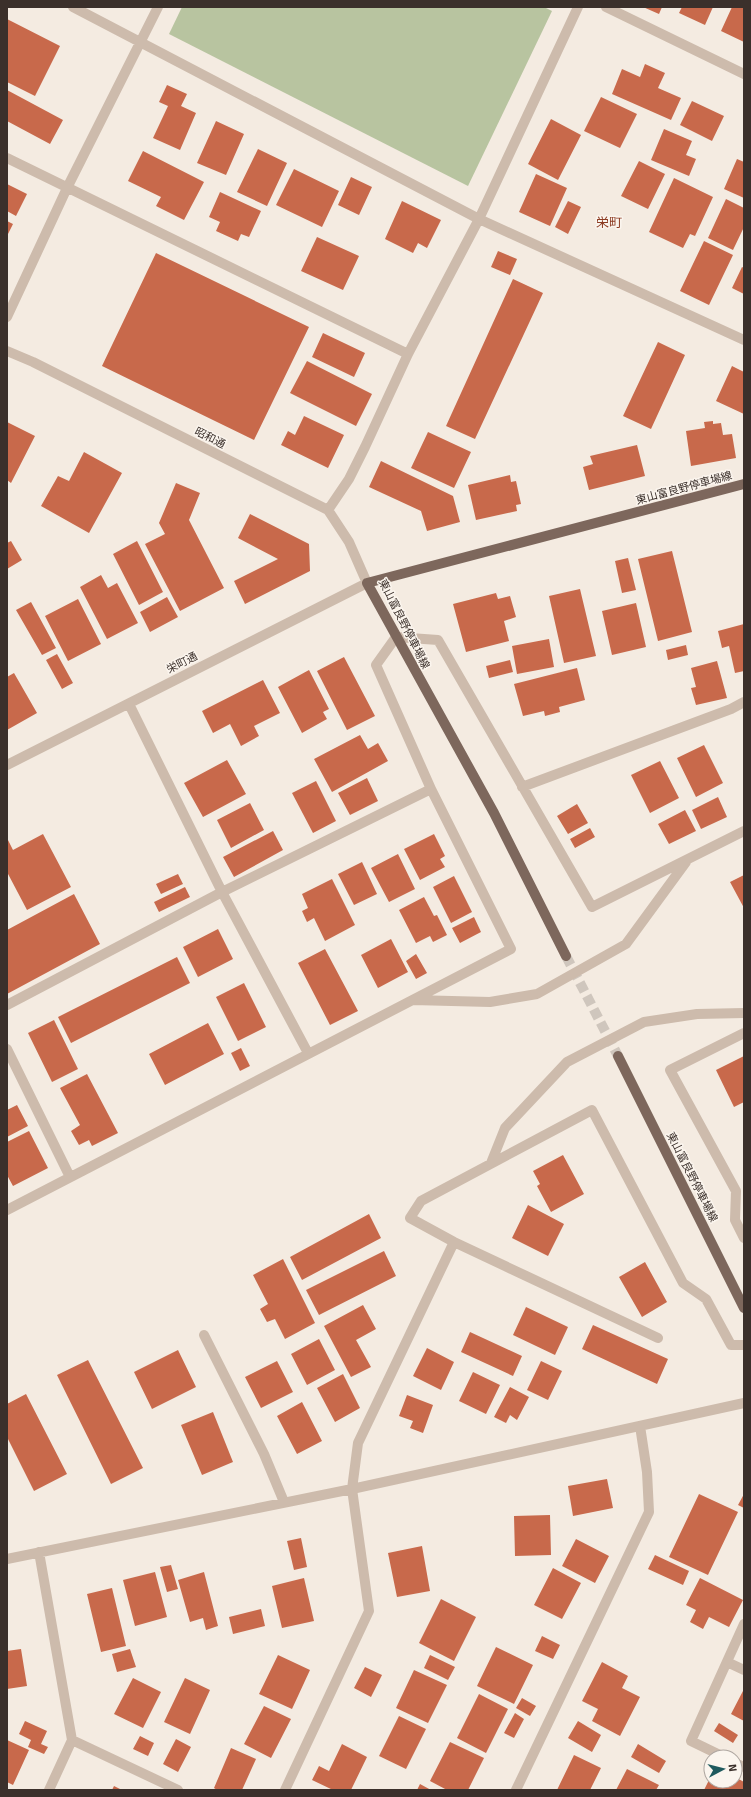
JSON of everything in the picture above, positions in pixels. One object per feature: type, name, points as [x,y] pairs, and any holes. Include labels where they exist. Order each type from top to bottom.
[{"type":"main road","name":"東山富良野停車場線","points":[[566,956],[494,813],[367,583],[744,484]]},
{"type":"main road","name":"東山富良野停車場線","points":[[618,1056],[744,1308]]},
{"type":"street","points":[[73,7],[479,219],[744,340]]},
{"type":"street","points":[[7,317],[67,188],[158,7]]},
{"type":"street","points":[[367,583],[349,542],[328,510],[349,479],[408,354],[479,219],[578,7]]},
{"type":"street","points":[[606,7],[744,74]]},
{"type":"street","points":[[7,158],[408,354]]},
{"type":"street","name":"昭和通","points":[[7,351],[33,362],[328,510]]},
{"type":"street","name":"栄町通","points":[[7,765],[367,583]]},
{"type":"street","points":[[7,1210],[511,949],[431,788],[376,665],[396,637],[438,640],[592,907],[744,831]]},
{"type":"street","points":[[522,787],[744,702]]},
{"type":"street","points":[[129,704],[222,892],[308,1053]]},
{"type":"street","points":[[7,1005],[222,892],[431,788]]},
{"type":"street","points":[[411,1000],[490,1002],[537,994],[626,944],[687,860]]},
{"type":"street","points":[[491,1163],[505,1128],[567,1062],[644,1022],[697,1014],[744,1013]]},
{"type":"street","points":[[744,1033],[670,1070],[736,1191],[735,1220],[744,1238]]},
{"type":"street","points":[[7,1049],[70,1177]]},
{"type":"street","points":[[658,1338],[454,1242],[410,1218],[421,1201],[592,1110],[683,1283],[706,1299],[731,1345],[744,1345]]},
{"type":"street","points":[[285,1790],[369,1610],[352,1489],[358,1443],[454,1242]]},
{"type":"street","points":[[204,1335],[264,1454],[284,1502]]},
{"type":"street","points":[[7,1559],[352,1489],[744,1403]]},
{"type":"street","points":[[516,1790],[649,1512],[647,1472],[640,1426]]},
{"type":"street","points":[[39,1552],[72,1740],[48,1790]]},
{"type":"street","points":[[708,1749],[691,1741],[744,1624]]},
{"type":"street","points":[[727,1662],[744,1670]]},
{"type":"street","points":[[72,1740],[178,1790]]},
{"type":"green space","points":[[182,7],[544,7],[552,11],[468,186],[169,34]]},
{"type":"building","points":[[643,7],[662,7],[659,14]]},
{"type":"building","points":[[682,7],[713,7],[705,25],[679,13]]},
{"type":"building","points":[[732,7],[744,7],[744,42],[721,31]]},
{"type":"building","points":[[7,19],[60,46],[35,96],[7,82]]},
{"type":"building","points":[[645,64],[665,73],[658,88],[681,98],[671,120],[612,94],[622,69],[640,77]]},
{"type":"building","points":[[167,85],[187,94],[181,106],[196,113],[180,150],[153,138],[168,106],[159,102]]},
{"type":"building","points":[[7,90],[63,120],[50,144],[7,121]]},
{"type":"building","points":[[601,97],[637,114],[620,148],[584,131]]},
{"type":"building","points":[[692,101],[724,116],[712,141],[680,125]]},
{"type":"building","points":[[551,119],[581,135],[558,180],[528,164]]},
{"type":"building","points":[[216,121],[244,134],[226,175],[197,163]]},
{"type":"building","points":[[664,129],[692,141],[686,155],[696,159],[689,176],[651,160]]},
{"type":"building","points":[[258,149],[287,163],[267,206],[237,192]]},
{"type":"building","points":[[143,151],[204,182],[184,220],[156,206],[161,197],[128,181]]},
{"type":"building","points":[[737,159],[744,162],[744,198],[724,189]]},
{"type":"building","points":[[639,161],[665,174],[648,209],[621,196]]},
{"type":"building","points":[[294,169],[339,191],[322,227],[276,205]]},
{"type":"building","points":[[536,174],[567,188],[550,226],[519,212]]},
{"type":"building","points":[[351,177],[372,187],[359,215],[338,205]]},
{"type":"building","points":[[674,178],[713,197],[695,236],[690,234],[683,248],[649,232]]},
{"type":"building","points":[[7,184],[27,194],[16,216],[7,211]]},
{"type":"building","points":[[220,192],[261,211],[249,237],[241,234],[238,241],[216,231],[220,222],[209,217]]},
{"type":"building","points":[[726,199],[744,208],[744,227],[733,250],[708,238]]},
{"type":"building","points":[[402,201],[441,220],[427,248],[418,243],[413,253],[385,239]]},
{"type":"building","points":[[568,201],[581,207],[568,234],[555,227]]},
{"type":"building","points":[[7,221],[13,224],[7,236]]},
{"type":"building","points":[[317,237],[359,256],[343,290],[301,271]]},
{"type":"building","points":[[704,241],[733,255],[709,305],[680,291]]},
{"type":"building","points":[[498,251],[517,259],[510,275],[491,267]]},
{"type":"building","points":[[156,253],[309,327],[254,440],[102,366]]},
{"type":"building","points":[[742,267],[744,268],[744,294],[732,288]]},
{"type":"building","points":[[513,279],[543,293],[475,439],[446,426]]},
{"type":"building","points":[[323,333],[365,353],[354,377],[312,357]]},
{"type":"building","points":[[658,342],[685,355],[651,429],[623,416]]},
{"type":"building","points":[[307,361],[372,394],[356,426],[290,393]]},
{"type":"building","points":[[732,366],[744,372],[744,414],[716,401]]},
{"type":"building","points":[[304,416],[344,435],[328,468],[281,445],[288,431],[295,435]]},
{"type":"building","points":[[713,421],[713,424],[721,423],[723,435],[732,434],[736,458],[691,466],[686,431],[705,428],[704,422]]},
{"type":"building","points":[[7,422],[35,436],[11,483],[7,480]]},
{"type":"building","points":[[428,432],[471,452],[454,488],[411,468]]},
{"type":"building","points":[[637,445],[645,476],[589,490],[583,467],[593,464],[590,456]]},
{"type":"building","points":[[84,452],[122,473],[89,533],[41,506],[58,476],[69,481]]},
{"type":"building","points":[[381,461],[453,496],[460,522],[427,531],[421,511],[369,487]]},
{"type":"building","points":[[510,475],[511,482],[516,481],[521,504],[516,505],[517,511],[476,520],[468,485]]},
{"type":"building","points":[[176,483],[200,493],[189,520],[224,588],[180,611],[145,544],[165,534],[159,523]]},
{"type":"building","points":[[250,514],[309,544],[310,571],[245,604],[234,581],[278,559],[238,538]]},
{"type":"building","points":[[11,541],[22,560],[7,569],[7,543]]},
{"type":"building","points":[[137,541],[163,592],[139,605],[113,554]]},
{"type":"building","points":[[672,551],[692,632],[658,641],[638,559]]},
{"type":"building","points":[[628,558],[636,590],[622,593],[615,561]]},
{"type":"building","points":[[101,575],[108,588],[117,583],[138,623],[107,639],[80,587]]},
{"type":"building","points":[[580,589],[596,656],[564,663],[549,596]]},
{"type":"building","points":[[496,593],[498,599],[510,596],[516,617],[504,621],[509,641],[466,652],[453,604]]},
{"type":"building","points":[[167,597],[178,617],[150,632],[140,612]]},
{"type":"building","points":[[78,599],[101,644],[68,661],[45,616]]},
{"type":"building","points":[[31,602],[56,648],[42,655],[16,610]]},
{"type":"building","points":[[636,603],[646,647],[612,655],[602,611]]},
{"type":"building","points":[[744,624],[744,671],[735,673],[729,646],[722,648],[718,631]]},
{"type":"building","points":[[549,639],[554,667],[517,674],[512,646]]},
{"type":"building","points":[[686,645],[688,655],[668,660],[666,650]]},
{"type":"building","points":[[57,654],[73,683],[62,689],[46,660]]},
{"type":"building","points":[[344,657],[375,716],[347,730],[317,671]]},
{"type":"building","points":[[510,660],[513,672],[489,678],[486,666]]},
{"type":"building","points":[[717,661],[727,698],[696,705],[691,688],[696,687],[691,668]]},
{"type":"building","points":[[577,668],[585,700],[559,707],[560,712],[545,716],[544,711],[523,716],[514,684]]},
{"type":"building","points":[[309,670],[329,709],[323,712],[327,719],[302,733],[278,687]]},
{"type":"building","points":[[14,673],[37,713],[7,730],[7,677]]},
{"type":"building","points":[[263,680],[280,713],[254,726],[259,736],[241,746],[230,724],[213,733],[202,711]]},
{"type":"building","points":[[360,735],[368,749],[378,743],[388,761],[332,792],[314,759]]},
{"type":"building","points":[[704,745],[723,783],[696,797],[677,758]]},
{"type":"building","points":[[227,760],[246,794],[203,817],[184,783]]},
{"type":"building","points":[[660,761],[679,798],[650,813],[631,775]]},
{"type":"building","points":[[367,778],[378,801],[350,815],[338,793]]},
{"type":"building","points":[[316,781],[336,821],[313,833],[292,793]]},
{"type":"building","points":[[718,797],[727,817],[701,829],[692,810]]},
{"type":"building","points":[[250,803],[264,830],[231,848],[217,820]]},
{"type":"building","points":[[577,804],[588,823],[568,834],[557,816]]},
{"type":"building","points":[[685,810],[696,831],[669,844],[658,824]]},
{"type":"building","points":[[590,828],[595,837],[575,848],[570,839]]},
{"type":"building","points":[[273,831],[283,850],[234,877],[223,857]]},
{"type":"building","points":[[43,834],[71,887],[27,910],[7,872],[7,838],[13,850]]},
{"type":"building","points":[[434,834],[445,856],[440,859],[445,867],[420,880],[404,849]]},
{"type":"building","points":[[398,854],[415,889],[389,902],[371,868]]},
{"type":"building","points":[[362,862],[377,894],[354,905],[338,874]]},
{"type":"building","points":[[178,874],[183,884],[161,894],[156,884]]},
{"type":"building","points":[[744,875],[744,908],[730,882]]},
{"type":"building","points":[[454,876],[472,912],[451,923],[433,887]]},
{"type":"building","points":[[332,879],[355,925],[325,941],[314,918],[307,922],[302,911],[308,908],[302,894]]},
{"type":"building","points":[[185,887],[190,897],[159,912],[154,902]]},
{"type":"building","points":[[74,894],[100,944],[7,994],[7,930]]},
{"type":"building","points":[[424,897],[434,916],[437,915],[447,935],[433,942],[430,936],[416,943],[399,910]]},
{"type":"building","points":[[474,917],[481,932],[460,943],[452,928]]},
{"type":"building","points":[[218,929],[233,959],[198,977],[183,947]]},
{"type":"building","points":[[391,939],[408,972],[378,988],[361,955]]},
{"type":"building","points":[[325,949],[358,1011],[330,1025],[298,963]]},
{"type":"building","points":[[416,954],[427,973],[416,979],[406,961]]},
{"type":"building","points":[[177,957],[190,983],[71,1043],[58,1017]]},
{"type":"building","points":[[244,983],[266,1027],[238,1041],[216,997]]},
{"type":"building","points":[[54,1020],[78,1069],[52,1082],[28,1033]]},
{"type":"building","points":[[208,1023],[224,1054],[165,1085],[149,1054]]},
{"type":"building","points":[[241,1048],[250,1066],[240,1071],[231,1053]]},
{"type":"building","points":[[744,1056],[744,1102],[734,1107],[716,1070]]},
{"type":"building","points":[[87,1074],[118,1133],[92,1146],[89,1140],[79,1145],[71,1131],[80,1125],[60,1088]]},
{"type":"building","points":[[17,1105],[28,1126],[7,1137],[7,1110]]},
{"type":"building","points":[[29,1131],[48,1168],[13,1186],[7,1175],[7,1142]]},
{"type":"building","points":[[563,1155],[584,1194],[551,1212],[537,1186],[540,1184],[533,1171]]},
{"type":"building","points":[[528,1205],[564,1224],[548,1256],[512,1238]]},
{"type":"building","points":[[369,1214],[381,1238],[302,1280],[290,1257]]},
{"type":"building","points":[[384,1251],[396,1276],[319,1315],[306,1290]]},
{"type":"building","points":[[283,1259],[315,1323],[285,1339],[275,1319],[267,1322],[260,1309],[268,1304],[253,1275]]},
{"type":"building","points":[[645,1262],[667,1302],[642,1317],[619,1277]]},
{"type":"building","points":[[363,1305],[376,1329],[356,1340],[371,1367],[351,1377],[324,1326]]},
{"type":"building","points":[[526,1307],[568,1327],[555,1355],[513,1335]]},
{"type":"building","points":[[593,1325],[668,1359],[657,1384],[582,1349]]},
{"type":"building","points":[[470,1332],[522,1356],[513,1376],[461,1352]]},
{"type":"building","points":[[319,1339],[335,1370],[307,1385],[291,1354]]},
{"type":"building","points":[[427,1348],[454,1362],[441,1390],[413,1376]]},
{"type":"building","points":[[178,1350],[196,1387],[152,1409],[134,1372]]},
{"type":"building","points":[[88,1360],[143,1468],[111,1484],[57,1375]]},
{"type":"building","points":[[277,1361],[293,1392],[261,1408],[245,1377]]},
{"type":"building","points":[[541,1361],[562,1371],[548,1400],[527,1390]]},
{"type":"building","points":[[473,1372],[500,1385],[486,1414],[459,1401]]},
{"type":"building","points":[[343,1374],[360,1408],[335,1422],[317,1388]]},
{"type":"building","points":[[510,1387],[529,1397],[517,1420],[510,1415],[506,1423],[494,1417]]},
{"type":"building","points":[[26,1394],[67,1474],[34,1491],[7,1437],[7,1404]]},
{"type":"building","points":[[407,1395],[433,1405],[423,1433],[410,1428],[413,1421],[399,1416]]},
{"type":"building","points":[[302,1402],[322,1441],[297,1454],[277,1416]]},
{"type":"building","points":[[213,1412],[233,1462],[202,1475],[181,1425]]},
{"type":"building","points":[[607,1479],[613,1508],[573,1516],[568,1486]]},
{"type":"building","points":[[699,1494],[738,1512],[708,1575],[669,1557]]},
{"type":"building","points":[[744,1494],[744,1508],[738,1505]]},
{"type":"building","points":[[550,1515],[551,1555],[515,1556],[514,1516]]},
{"type":"building","points":[[301,1538],[307,1567],[294,1570],[287,1541]]},
{"type":"building","points":[[576,1539],[609,1556],[595,1583],[562,1566]]},
{"type":"building","points":[[422,1546],[430,1591],[397,1597],[388,1553]]},
{"type":"building","points":[[655,1555],[689,1571],[683,1585],[648,1569]]},
{"type":"building","points":[[171,1565],[178,1589],[167,1592],[160,1567]]},
{"type":"building","points":[[553,1568],[581,1583],[562,1619],[534,1605]]},
{"type":"building","points":[[155,1572],[167,1617],[135,1626],[123,1580]]},
{"type":"building","points":[[204,1572],[218,1626],[206,1630],[203,1618],[190,1622],[178,1580]]},
{"type":"building","points":[[304,1578],[314,1621],[282,1628],[272,1586]]},
{"type":"building","points":[[700,1578],[743,1600],[729,1627],[709,1617],[703,1629],[690,1622],[696,1610],[686,1605]]},
{"type":"building","points":[[112,1588],[126,1646],[101,1652],[87,1594]]},
{"type":"building","points":[[441,1599],[476,1617],[454,1661],[419,1643]]},
{"type":"building","points":[[261,1609],[265,1626],[233,1634],[229,1617]]},
{"type":"building","points":[[542,1636],[560,1645],[553,1659],[535,1651]]},
{"type":"building","points":[[496,1647],[533,1665],[514,1704],[477,1686]]},
{"type":"building","points":[[21,1649],[27,1686],[7,1689],[7,1651]]},
{"type":"building","points":[[130,1649],[136,1667],[117,1672],[112,1654]]},
{"type":"building","points":[[278,1655],[310,1670],[292,1709],[259,1694]]},
{"type":"building","points":[[430,1655],[455,1667],[448,1680],[424,1668]]},
{"type":"building","points":[[602,1662],[628,1676],[622,1688],[640,1697],[620,1736],[592,1721],[598,1709],[582,1701]]},
{"type":"building","points":[[365,1667],[382,1675],[371,1697],[354,1688]]},
{"type":"building","points":[[414,1670],[447,1685],[428,1723],[396,1708]]},
{"type":"building","points":[[133,1678],[161,1692],[143,1728],[114,1714]]},
{"type":"building","points":[[185,1678],[210,1690],[190,1734],[164,1722]]},
{"type":"building","points":[[744,1689],[744,1721],[731,1714]]},
{"type":"building","points":[[479,1694],[508,1709],[486,1753],[457,1738]]},
{"type":"building","points":[[522,1698],[536,1706],[530,1716],[516,1708]]},
{"type":"building","points":[[264,1706],[291,1719],[271,1758],[244,1744]]},
{"type":"building","points":[[515,1713],[524,1719],[514,1738],[504,1733]]},
{"type":"building","points":[[399,1716],[426,1729],[406,1769],[379,1756]]},
{"type":"building","points":[[25,1721],[47,1731],[41,1744],[48,1747],[44,1754],[28,1747],[31,1740],[19,1734]]},
{"type":"building","points":[[578,1721],[601,1735],[592,1752],[568,1738]]},
{"type":"building","points":[[719,1723],[738,1735],[733,1743],[714,1731]]},
{"type":"building","points":[[140,1736],[154,1743],[148,1756],[133,1749]]},
{"type":"building","points":[[176,1739],[191,1747],[178,1772],[163,1764]]},
{"type":"building","points":[[7,1740],[29,1750],[13,1785],[7,1782]]},
{"type":"building","points":[[450,1742],[484,1758],[468,1790],[447,1790],[430,1781]]},
{"type":"building","points":[[342,1744],[367,1757],[351,1790],[333,1790],[312,1780],[319,1766],[329,1771]]},
{"type":"building","points":[[638,1744],[666,1761],[659,1773],[631,1757]]},
{"type":"building","points":[[231,1748],[256,1759],[242,1790],[217,1790],[214,1788]]},
{"type":"building","points":[[574,1755],[601,1768],[590,1790],[557,1790]]},
{"type":"building","points":[[627,1769],[659,1785],[656,1790],[616,1790]]},
{"type":"building","points":[[744,1782],[744,1790],[704,1790],[743,1789]]},
{"type":"building","points":[[420,1784],[431,1790],[417,1790]]},
{"type":"building","points":[[114,1786],[122,1790],[112,1790]]},
{"type":"tunnel","points":[[566,956],[618,1056]]},
{"type":"district","name":"栄町","points":[[609,223]]}]
